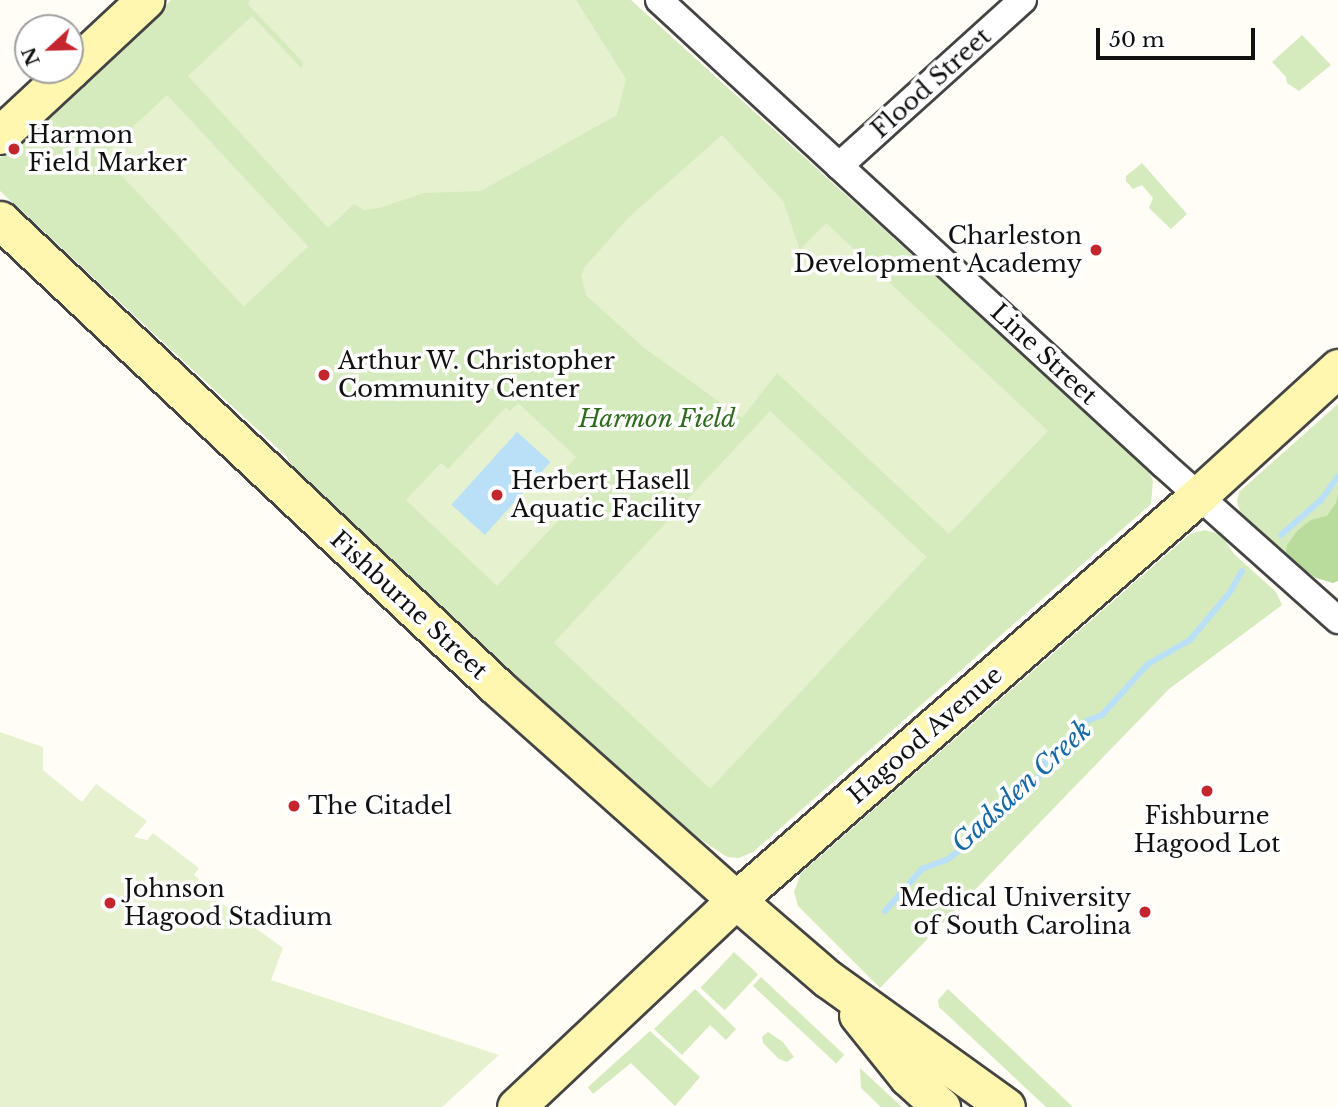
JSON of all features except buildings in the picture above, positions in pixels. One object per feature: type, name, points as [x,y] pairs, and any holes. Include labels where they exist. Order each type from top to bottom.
[{"type":"street","points":[[84,57],[145,0]]},
{"type":"street","name":"Line Street","points":[[659,0],[1198,496],[1338,620]]},
{"type":"street","name":"Flood Street","points":[[839,166],[1023,0]]},
{"type":"street","points":[[0,135],[55,84]]},
{"type":"street","name":"Fishburne Street","points":[[0,220],[496,686],[736,900],[828,979],[1006,1107]]},
{"type":"street","name":"Hagood Avenue","points":[[516,1107],[736,900],[1198,496],[1338,368]]},
{"type":"street","name":"Fishburne Street","points":[[828,979],[908,1077],[941,1107]]},
{"type":"green space","name":"Harmon Field","points":[[171,0],[631,0],[1147,468],[1153,481],[1151,504],[753,852],[739,858],[727,857],[694,835],[529,691],[462,638],[310,495],[286,456],[0,191],[0,158],[80,84],[84,84],[84,80]]},
{"type":"green space","points":[[250,0],[576,0],[626,79],[617,115],[481,191],[424,193],[379,208],[364,210],[354,204],[328,228],[188,76],[252,16],[302,69],[303,62],[247,3]]},
{"type":"green space","points":[[1302,35],[1331,65],[1299,91],[1287,83],[1286,77],[1272,62]]},
{"type":"green space","points":[[167,95],[308,246],[244,306],[103,155]]},
{"type":"green space","points":[[722,135],[783,201],[800,250],[826,223],[1048,431],[949,534],[777,373],[742,418],[643,347],[586,295],[581,276],[585,267],[628,218]]},
{"type":"green space","points":[[1142,163],[1187,214],[1171,229],[1149,208],[1153,198],[1142,185],[1133,189],[1126,181],[1126,176]]},
{"type":"green space","name":"Herbert Hasell Aquatic Facility","points":[[518,403],[576,457],[566,468],[588,489],[497,586],[406,500],[441,463],[448,469],[506,407],[510,411]]},
{"type":"green space","points":[[1338,404],[1338,531],[1300,573],[1242,520],[1237,501],[1239,492]]},
{"type":"green space","points":[[770,411],[927,557],[710,789],[554,643]]},
{"type":"green space","points":[[1338,493],[1338,581],[1333,583],[1316,578],[1285,557],[1287,545],[1297,531],[1311,520],[1327,516],[1336,503]]},
{"type":"green space","points":[[1205,530],[1222,535],[1233,553],[1276,592],[1282,605],[1169,689],[880,988],[798,906],[794,892],[801,873],[1190,534]]},
{"type":"green space","name":"Johnson Hagood Stadium","points":[[0,732],[43,747],[43,770],[82,802],[96,784],[147,821],[134,837],[147,840],[153,833],[199,868],[194,875],[199,879],[196,884],[283,948],[271,980],[499,1055],[442,1107],[0,1107]]},
{"type":"green space","points":[[734,952],[758,975],[725,1010],[701,988]]},
{"type":"green space","points":[[761,977],[844,1055],[836,1064],[753,986]]},
{"type":"green space","points":[[695,989],[736,1029],[726,1040],[710,1025],[682,1055],[654,1029]]},
{"type":"green space","points":[[948,989],[1073,1107],[1046,1107],[939,1007],[938,1000]]},
{"type":"green space","points":[[650,1031],[700,1077],[675,1106],[631,1063],[593,1094],[588,1087]]},
{"type":"green space","points":[[768,1032],[783,1042],[794,1057],[787,1062],[779,1059],[763,1043],[762,1037]]},
{"type":"green space","points":[[860,1068],[902,1107],[881,1107],[861,1088]]},
{"type":"water","points":[[517,432],[550,462],[485,535],[451,505]]},
{"type":"waterway","name":"Gadsden Creek","points":[[1281,535],[1321,500],[1338,477]]},
{"type":"waterway","name":"Gadsden Creek","points":[[885,911],[922,869],[948,859],[966,846],[1013,797],[1038,778],[1048,756],[1060,754],[1073,746],[1087,721],[1102,715],[1148,664],[1190,640],[1230,592],[1242,571]]},
{"type":"place","name":"Harmon Field Marker","points":[[14,149]]},
{"type":"place","name":"Charleston Development Academy","points":[[1096,250]]},
{"type":"place","name":"Arthur W. Christopher Community Center","points":[[324,375]]},
{"type":"place","name":"Herbert Hasell Aquatic Facility","points":[[497,495]]},
{"type":"place","name":"Fishburne Hagood Lot","points":[[1207,791]]},
{"type":"place","name":"The Citadel","points":[[294,806]]},
{"type":"place","name":"Johnson Hagood Stadium","points":[[110,903]]},
{"type":"place","name":"Medical University of South Carolina","points":[[1145,912]]}]
